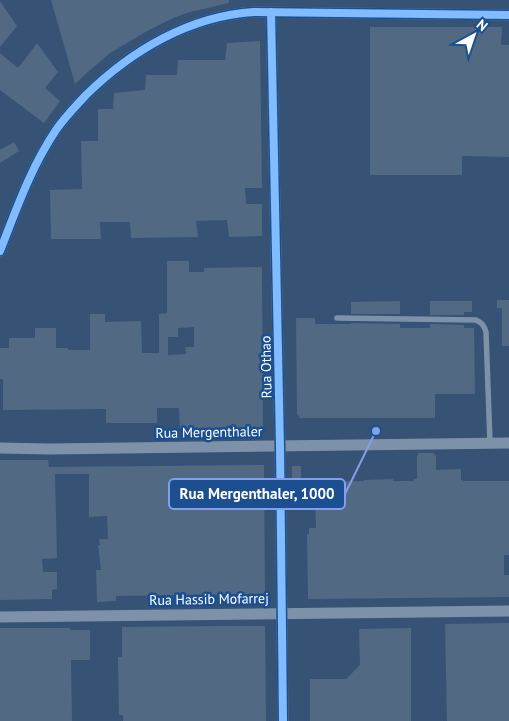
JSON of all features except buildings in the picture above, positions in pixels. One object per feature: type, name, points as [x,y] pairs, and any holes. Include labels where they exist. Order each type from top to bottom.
[{"type":"street","name":"Rua Othao","points":[[271,12],[280,446],[283,721]]},
{"type":"street","points":[[0,251],[28,180],[55,131],[104,78],[123,63],[173,32],[236,13],[509,15]]},
{"type":"street","name":"Rua Mergenthaler","points":[[0,448],[509,443]]},
{"type":"street","name":"Rua Hassib Mofarrej","points":[[0,617],[509,610]]},
{"type":"lane","points":[[337,318],[476,320],[480,322],[486,332],[490,443]]},
{"type":"cycle path","points":[[0,251],[18,204],[39,159],[56,130],[86,95],[103,79],[142,50],[162,38],[207,20],[254,12],[509,15]]},
{"type":"cycle path","points":[[271,12],[280,446],[283,721]]},
{"type":"place","name":"Rua Mergenthaler, 1000","points":[[376,431]]}]
